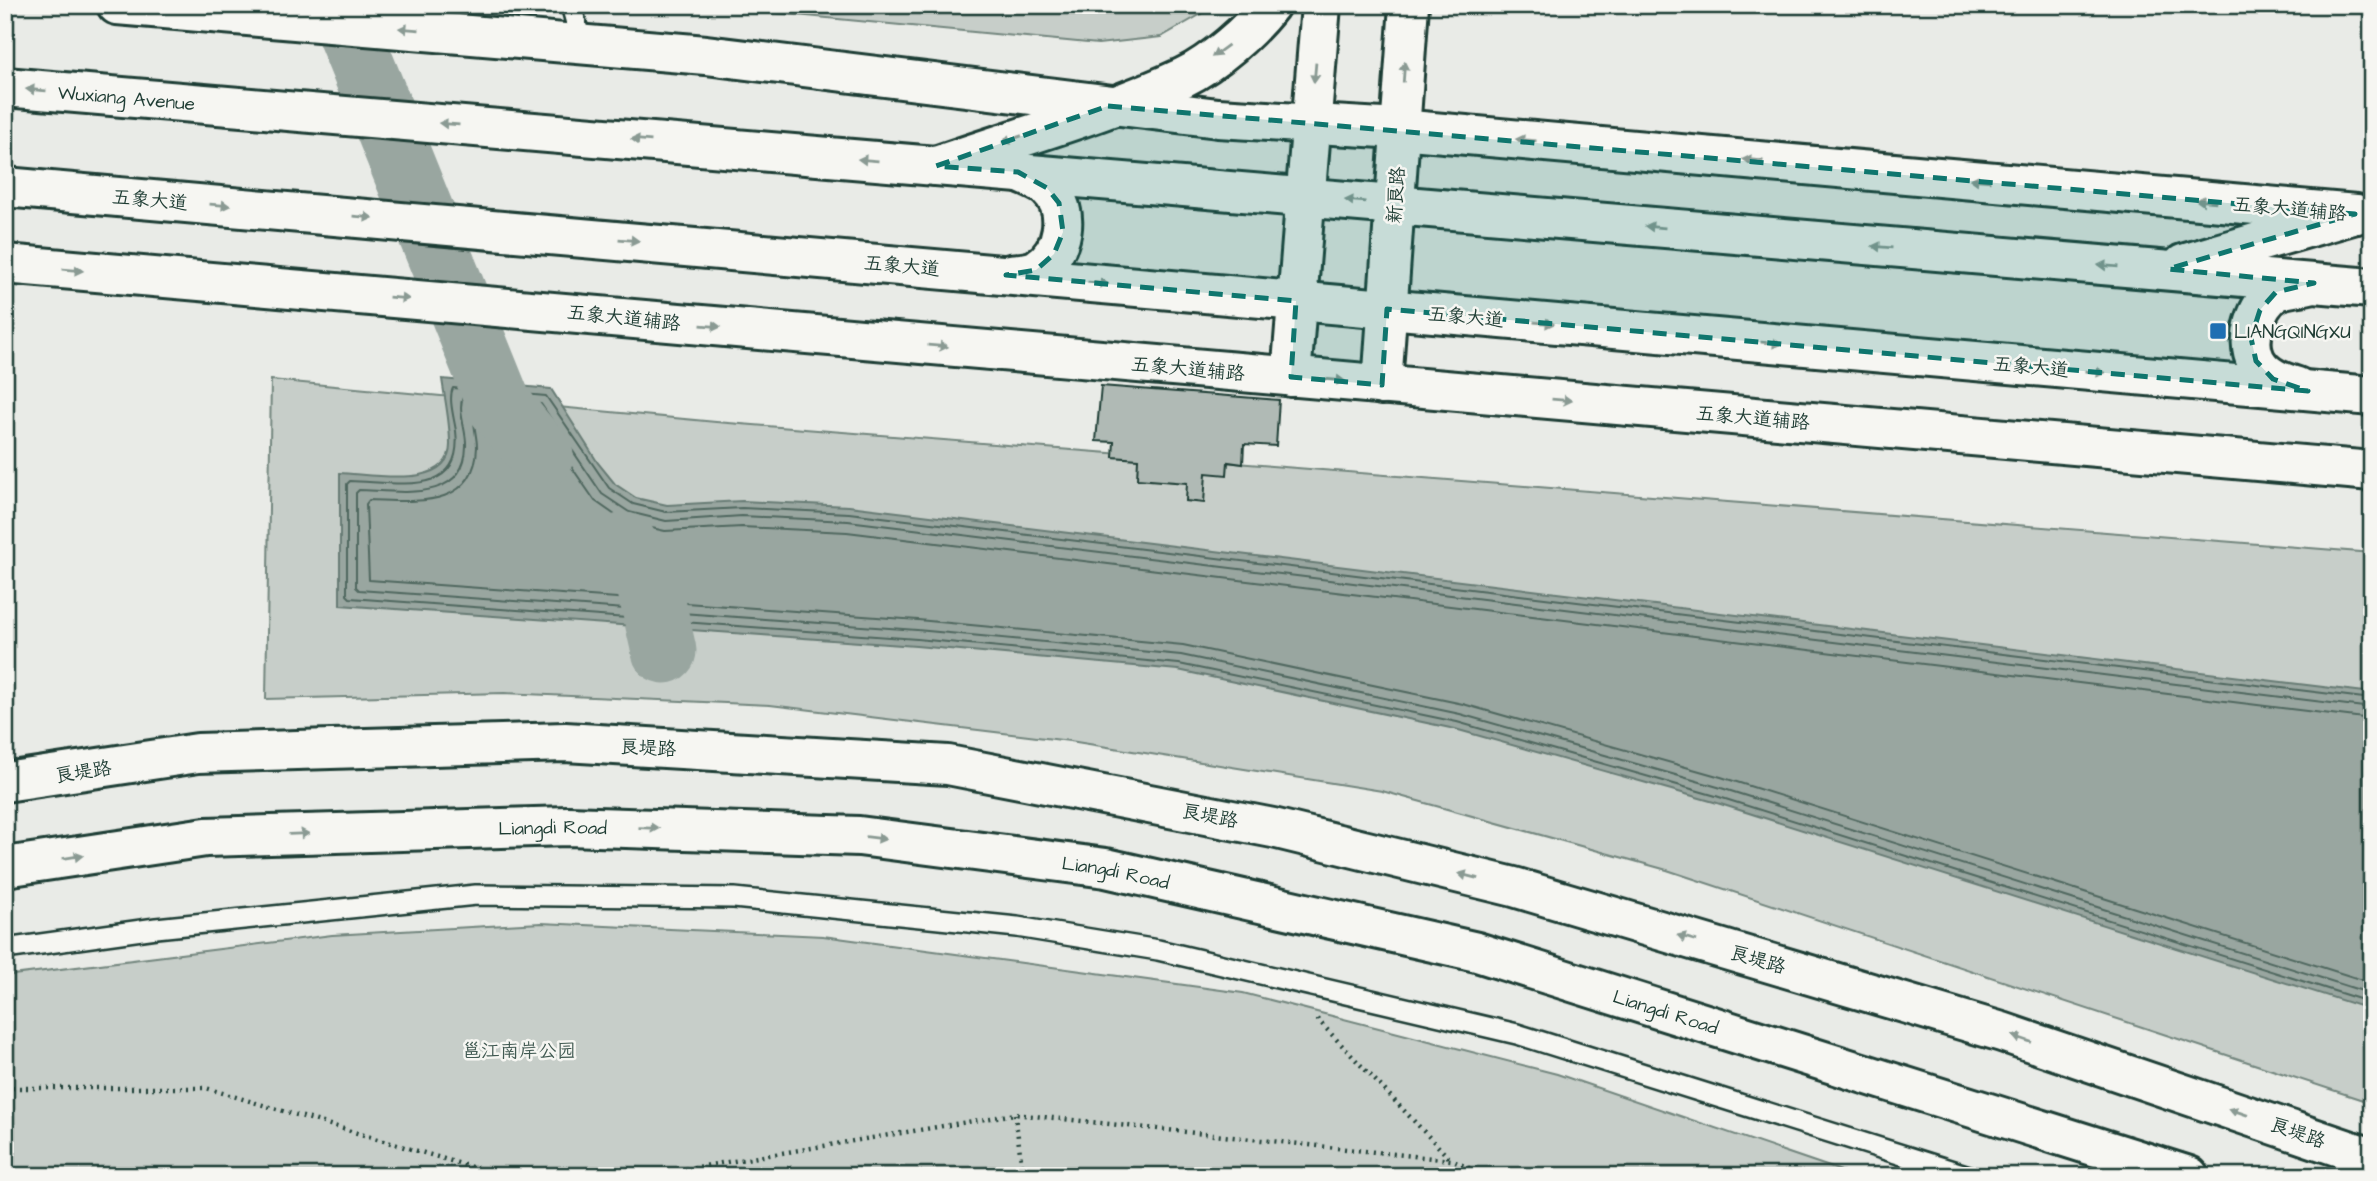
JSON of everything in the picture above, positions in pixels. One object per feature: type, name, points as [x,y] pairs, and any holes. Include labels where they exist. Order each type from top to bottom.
[{"type":"main road","points":[[936,166],[1186,76],[1252,27],[1270,5]]},
{"type":"main road","points":[[1291,377],[1321,5]]},
{"type":"main road","name":"新良路","points":[[1382,384],[1409,5]]},
{"type":"main road","name":"五象大道辅路","points":[[132,6],[706,55],[1218,118],[1399,129],[2364,214]]},
{"type":"main road","name":"Wuxiang Avenue","points":[[5,87],[2372,288]]},
{"type":"main road","points":[[1006,275],[1036,270],[1054,254],[1063,232],[1059,203],[1047,188],[1018,172]]},
{"type":"main road","name":"五象大道","points":[[5,187],[2372,396]]},
{"type":"main road","points":[[2161,271],[2364,214]]},
{"type":"main road","name":"五象大道辅路","points":[[5,264],[2372,471]]},
{"type":"main road","points":[[2308,391],[2273,379],[2256,361],[2251,338],[2260,310],[2276,292],[2314,283]]},
{"type":"main road","name":"良堤路","points":[[5,782],[198,753],[565,742],[948,765],[1273,828],[1514,887],[2002,1032],[2372,1157]]},
{"type":"main road","name":"Liangdi Road","points":[[5,867],[206,837],[568,826],[859,835],[1106,868],[1477,952],[2189,1176]]},
{"type":"lane","points":[[571,5],[582,45]]},
{"type":"lane","points":[[5,948],[156,928],[477,895],[734,898],[1017,927],[1158,950],[1517,1034],[1969,1176]]},
{"type":"path","points":[[1317,1019],[1451,1160]]},
{"type":"path","points":[[5,1088],[206,1088],[478,1169],[610,1176]]},
{"type":"path","points":[[1015,1114],[1023,1176]]},
{"type":"path","points":[[644,1176],[1015,1114],[1451,1160],[1487,1176]]},
{"type":"path","points":[[675,1176],[683,1170]]},
{"type":"highlighted area","points":[[1108,106],[2355,214],[2168,269],[2314,283],[2276,292],[2260,310],[2251,338],[2256,361],[2273,379],[2308,391],[1387,309],[1382,385],[1291,377],[1296,301],[1006,275],[1036,270],[1054,254],[1063,232],[1059,203],[1047,188],[1018,172],[936,166]]},
{"type":"green space","points":[[692,5],[1217,5],[1161,37],[1098,44]]},
{"type":"green space","points":[[271,380],[716,422],[2372,553],[2372,1103],[1667,870],[1382,791],[1070,741],[770,705],[504,693],[266,699]]},
{"type":"green space","name":"邕江南岸公园","points":[[541,923],[823,936],[1243,993],[1557,1074],[1856,1176],[5,1176],[5,976],[332,935]]},
{"type":"water","points":[[442,379],[551,389],[598,463],[615,484],[636,498],[667,505],[742,501],[849,506],[2372,693],[2372,1010],[1714,802],[1455,729],[1178,670],[916,646],[340,605],[340,473],[389,477],[424,474],[438,468],[447,459],[450,444]]},
{"type":"building","points":[[1101,386],[1279,400],[1276,446],[1244,444],[1243,464],[1228,462],[1227,475],[1206,473],[1204,503],[1186,501],[1187,483],[1137,479],[1138,459],[1113,457],[1114,442],[1096,441]]},
{"type":"waterway","points":[[338,5],[500,406],[541,456]]},
{"type":"waterway","points":[[625,545],[648,581],[664,651]]},
{"type":"place","name":"LIANGQINGXU","points":[[2218,331]]}]
